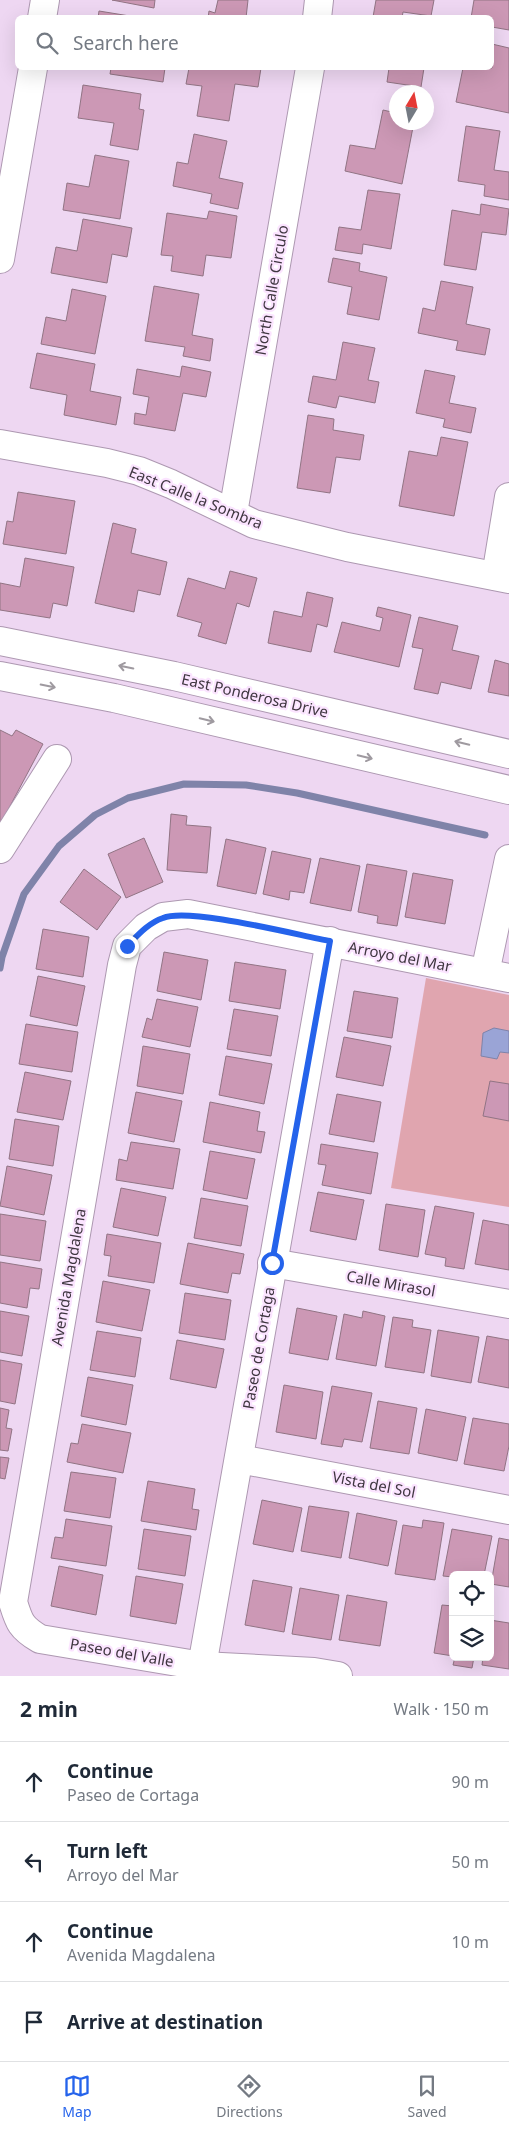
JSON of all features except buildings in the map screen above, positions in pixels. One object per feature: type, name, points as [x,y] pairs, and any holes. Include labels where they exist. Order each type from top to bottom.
[{"type":"street","points":[[42,15],[45,0]]},
{"type":"street","points":[[317,15],[319,0]]},
{"type":"street","points":[[0,259],[33,70]]},
{"type":"street","name":"North Calle Circulo","points":[[232,513],[310,70]]},
{"type":"street","name":"East Calle la Sombra","points":[[0,444],[107,462],[139,471],[171,484],[254,524],[347,547],[502,578]]},
{"type":"street","points":[[502,578],[509,497]]},
{"type":"street","name":"East Ponderosa Drive","points":[[0,640],[174,676],[509,754]]},
{"type":"street","points":[[0,676],[114,698],[509,790]]},
{"type":"street","points":[[0,849],[57,759]]},
{"type":"street","points":[[497,976],[509,859]]},
{"type":"street","name":"Arroyo del Mar","points":[[146,927],[163,917],[188,914],[497,976]]},
{"type":"street","name":"Avenida Magdalena","points":[[28,1632],[19,1622],[12,1602],[23,1536],[122,965],[127,946],[146,927]]},
{"type":"street","name":"Paseo de Cortaga","points":[[202,1666],[330,941]]},
{"type":"street","name":"Calle Mirasol","points":[[272,1263],[509,1304]]},
{"type":"street","name":"Vista del Sol","points":[[239,1459],[509,1510]]},
{"type":"street","name":"Paseo del Valle","points":[[28,1632],[40,1639],[202,1666],[314,1672],[338,1676]]},
{"type":"shaded area","points":[[426,978],[509,995],[509,1207],[391,1188]]},
{"type":"water","points":[[494,1028],[509,1031],[509,1053],[500,1052],[497,1059],[481,1056],[483,1033]]},
{"type":"waterway","points":[[0,968],[24,894],[59,846],[95,815],[128,798],[184,784],[246,785],[297,793],[485,835]]},
{"type":"route","points":[[127,946],[146,927],[163,917],[188,914],[330,941],[272,1263]]}]
